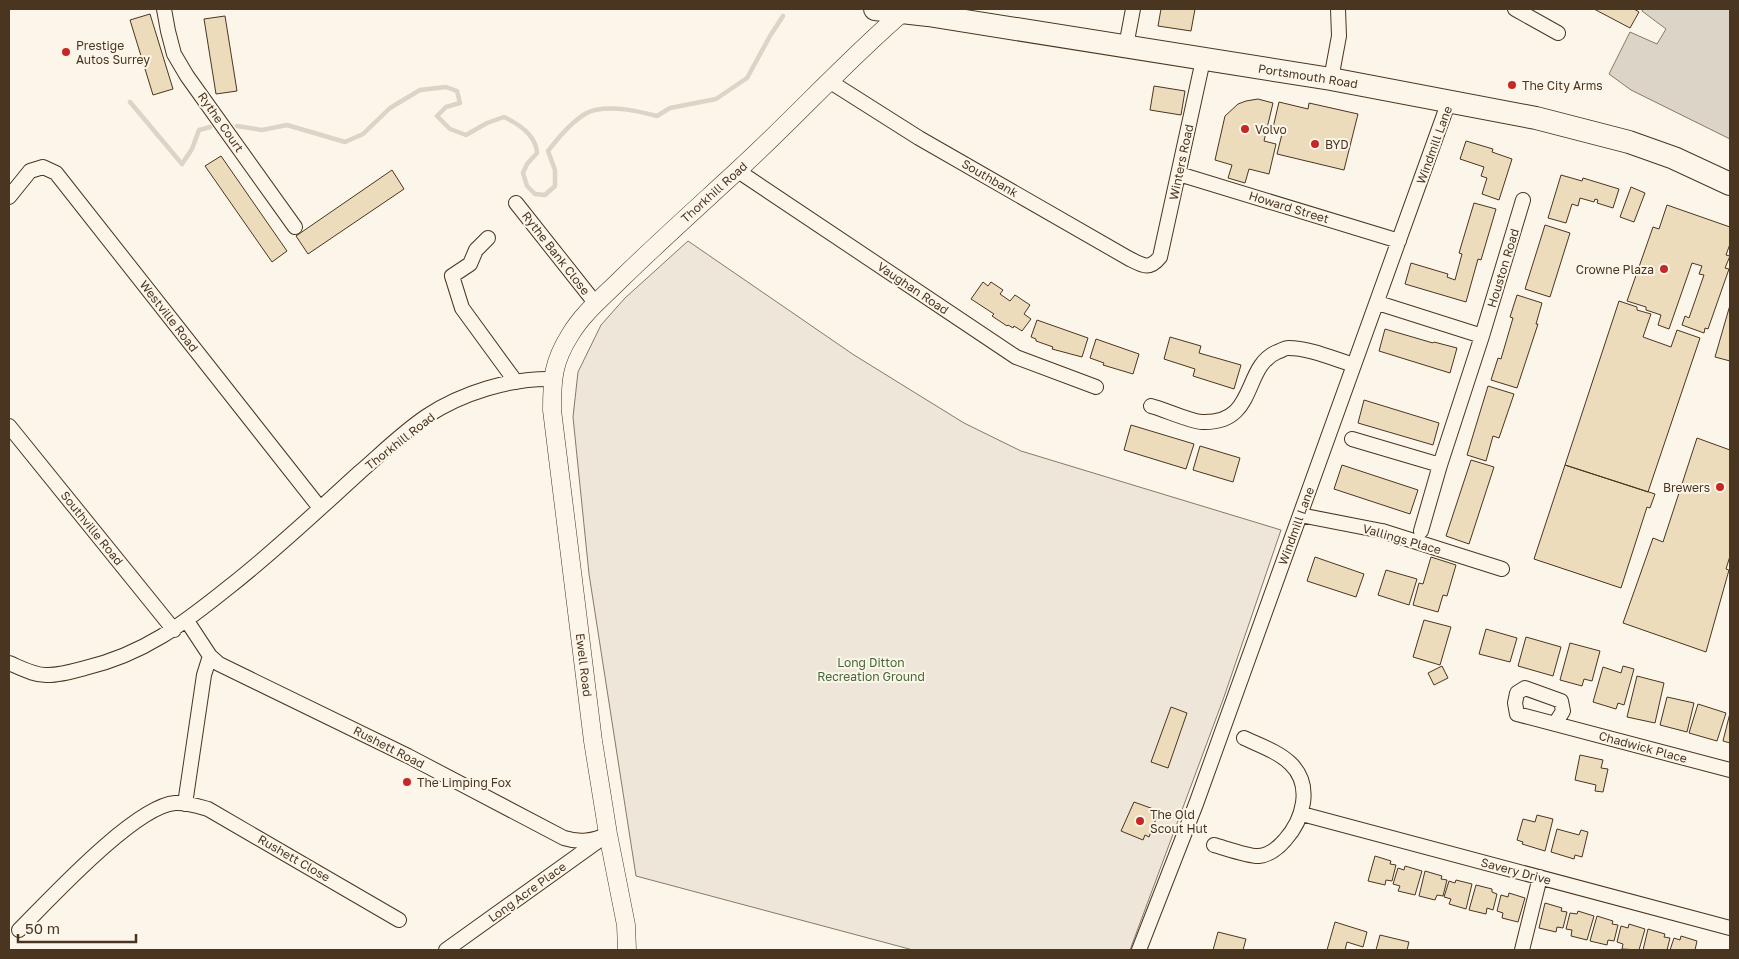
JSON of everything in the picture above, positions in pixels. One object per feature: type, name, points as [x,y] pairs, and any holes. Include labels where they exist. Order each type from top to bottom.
[{"type":"main road","name":"Portsmouth Road","points":[[875,9],[904,10],[1203,60],[1331,79],[1543,120],[1629,142],[1674,158],[1730,184]]},
{"type":"street","name":"Rythe Court","points":[[164,9],[174,54],[295,227]]},
{"type":"street","points":[[1126,46],[1133,9]]},
{"type":"street","points":[[1331,79],[1338,36],[1338,9]]},
{"type":"street","points":[[1515,9],[1558,33]]},
{"type":"street","name":"Thorkhill Road","points":[[9,663],[47,676],[94,666],[140,649],[187,621],[267,558],[394,442],[427,416],[460,398],[516,382],[552,379],[566,341],[581,318],[666,235],[738,171],[904,10]]},
{"type":"street","name":"Winters Road","points":[[1155,264],[1160,257],[1203,60]]},
{"type":"street","name":"Southbank","points":[[829,81],[919,138],[1128,258],[1143,265],[1155,264]]},
{"type":"street","name":"Windmill Lane","points":[[1139,950],[1196,804],[1450,101]]},
{"type":"street","name":"Westville Road","points":[[9,197],[30,171],[43,166],[56,173],[320,508]]},
{"type":"street","name":"Vaughan Road","points":[[738,171],[1016,357],[1096,387]]},
{"type":"street","name":"Howard Street","points":[[1179,174],[1399,241]]},
{"type":"street","name":"Houston Road","points":[[1421,531],[1523,200]]},
{"type":"street","name":"Rythe Bank Close","points":[[516,203],[596,304]]},
{"type":"street","points":[[488,238],[476,250],[470,264],[452,276],[462,308],[516,382]]},
{"type":"street","points":[[1378,303],[1482,336]]},
{"type":"street","points":[[1152,406],[1201,422],[1221,420],[1240,409],[1258,370],[1270,355],[1286,348],[1310,352],[1354,365]]},
{"type":"street","name":"Ewell Road","points":[[552,379],[552,410],[593,741],[608,834],[626,925],[627,950]]},
{"type":"street","name":"Southville Road","points":[[9,426],[174,630]]},
{"type":"street","points":[[1352,439],[1440,465]]},
{"type":"street","name":"Vallings Place","points":[[1300,515],[1382,531],[1502,569]]},
{"type":"street","name":"Rushett Road","points":[[187,621],[210,656],[220,664],[399,751],[564,838],[573,841],[596,840],[608,834]]},
{"type":"street","points":[[185,804],[205,670],[210,656]]},
{"type":"street","name":"Chadwick Place","points":[[1555,724],[1730,770]]},
{"type":"street","points":[[1214,845],[1258,856],[1268,854],[1280,846],[1294,830],[1302,814],[1304,795],[1300,778],[1292,764],[1273,752],[1244,738]]},
{"type":"street","name":"Rushett Close","points":[[19,930],[127,827],[143,815],[159,807],[174,803],[208,809],[399,920]]},
{"type":"street","name":"Savery Drive","points":[[1302,814],[1730,928]]},
{"type":"street","name":"Long Acre Place","points":[[446,950],[608,834]]},
{"type":"street","points":[[1522,950],[1540,877]]},
{"type":"green space","name":"Long Ditton Recreation Ground","points":[[688,241],[854,355],[964,423],[1021,451],[1281,530],[1224,697],[1130,950],[913,950],[636,876],[589,574],[573,417],[578,372],[601,325],[625,298]]},
{"type":"shaded area","points":[[1643,9],[1730,9],[1730,139],[1631,90],[1609,74],[1630,32],[1657,44],[1666,29],[1642,11]]},
{"type":"building","points":[[1161,9],[1195,9],[1191,31],[1158,26]]},
{"type":"building","points":[[1594,9],[1634,9],[1639,12],[1630,28]]},
{"type":"building","points":[[150,14],[173,89],[153,95],[130,20]]},
{"type":"building","points":[[225,16],[237,91],[216,94],[204,19]]},
{"type":"building","points":[[1154,86],[1185,91],[1181,115],[1150,110]]},
{"type":"building","name":"Volvo","points":[[1258,99],[1273,103],[1264,141],[1276,144],[1269,174],[1249,169],[1245,183],[1228,178],[1232,165],[1215,160],[1225,116],[1238,104]]},
{"type":"building","name":"BYD","points":[[1279,102],[1308,109],[1309,103],[1358,114],[1344,170],[1277,154],[1282,134],[1272,132]]},
{"type":"building","points":[[1466,141],[1493,149],[1492,152],[1512,159],[1499,200],[1482,194],[1487,178],[1481,176],[1484,167],[1460,159]]},
{"type":"building","points":[[221,156],[287,251],[272,262],[205,166]]},
{"type":"building","points":[[392,170],[404,189],[308,254],[296,236]]},
{"type":"building","points":[[1561,175],[1582,181],[1583,178],[1619,189],[1613,208],[1597,203],[1598,200],[1595,199],[1594,202],[1580,198],[1578,206],[1572,204],[1566,223],[1548,218]]},
{"type":"building","points":[[1631,187],[1645,193],[1634,222],[1620,217]]},
{"type":"building","points":[[1474,203],[1496,209],[1481,260],[1478,259],[1466,302],[1405,284],[1411,263],[1448,274],[1447,277],[1455,280],[1462,254],[1459,253]]},
{"type":"building","name":"Crowne Plaza","points":[[1667,205],[1730,227],[1730,244],[1726,255],[1730,256],[1725,268],[1729,269],[1708,329],[1705,328],[1704,333],[1682,325],[1685,316],[1689,318],[1704,275],[1699,274],[1702,266],[1692,263],[1669,329],[1658,325],[1661,315],[1646,310],[1646,307],[1627,301],[1653,227],[1659,229]]},
{"type":"building","points":[[1545,225],[1570,233],[1550,297],[1525,289]]},
{"type":"building","points":[[983,282],[988,286],[991,282],[1003,290],[1000,294],[1010,301],[1015,295],[1030,305],[1024,314],[1031,319],[1022,331],[1014,326],[1013,328],[1007,326],[992,316],[994,314],[971,299]]},
{"type":"building","points":[[1517,295],[1542,303],[1536,324],[1538,324],[1517,388],[1491,380],[1498,358],[1501,359],[1513,318],[1510,317]]},
{"type":"building","points":[[1619,301],[1637,307],[1637,310],[1651,314],[1643,337],[1671,347],[1677,330],[1700,338],[1648,492],[1565,465]]},
{"type":"building","points":[[1730,305],[1730,361],[1715,357]]},
{"type":"building","points":[[1037,320],[1088,338],[1082,357],[1052,349],[1053,347],[1036,341],[1036,339],[1031,337]]},
{"type":"building","points":[[1385,329],[1457,348],[1450,373],[1379,351]]},
{"type":"building","points":[[1170,337],[1201,346],[1199,353],[1241,365],[1234,389],[1193,376],[1195,369],[1164,359]]},
{"type":"building","points":[[1096,339],[1139,354],[1133,374],[1103,365],[1104,363],[1090,358]]},
{"type":"building","points":[[1488,386],[1514,394],[1499,438],[1493,436],[1486,461],[1467,455]]},
{"type":"building","points":[[1364,400],[1439,423],[1433,445],[1358,423]]},
{"type":"building","points":[[1131,425],[1194,444],[1186,469],[1124,450]]},
{"type":"building","points":[[1697,438],[1730,450],[1730,556],[1726,569],[1729,570],[1706,652],[1623,623],[1653,538],[1663,542]]},
{"type":"building","points":[[1200,446],[1240,458],[1233,482],[1193,470]]},
{"type":"building","points":[[1471,460],[1494,467],[1469,544],[1446,536]]},
{"type":"building","points":[[1342,465],[1418,490],[1410,514],[1334,489]]},
{"type":"building","points":[[1565,465],[1655,494],[1650,508],[1647,507],[1621,588],[1534,559]]},
{"type":"building","points":[[1315,557],[1364,574],[1356,597],[1307,581]]},
{"type":"building","points":[[1431,557],[1456,565],[1447,596],[1443,595],[1438,612],[1413,605],[1419,583],[1423,584]]},
{"type":"building","points":[[1386,570],[1417,579],[1409,605],[1378,595]]},
{"type":"building","points":[[1424,620],[1451,627],[1440,665],[1413,657]]},
{"type":"building","points":[[1486,629],[1517,638],[1510,662],[1479,654]]},
{"type":"building","points":[[1526,637],[1561,647],[1553,676],[1518,666]]},
{"type":"building","points":[[1570,643],[1600,651],[1592,681],[1584,679],[1582,686],[1560,680]]},
{"type":"building","points":[[1442,666],[1448,678],[1434,685],[1428,673]]},
{"type":"building","points":[[1623,666],[1634,669],[1624,705],[1618,703],[1616,709],[1593,702],[1603,667],[1621,673]]},
{"type":"building","points":[[1637,676],[1664,683],[1655,723],[1627,717]]},
{"type":"building","points":[[1667,697],[1694,703],[1687,732],[1660,725]]},
{"type":"building","points":[[1698,704],[1726,713],[1717,741],[1689,733]]},
{"type":"building","points":[[1171,707],[1187,713],[1168,768],[1151,762]]},
{"type":"building","points":[[1730,713],[1730,743],[1723,741]]},
{"type":"building","points":[[1580,755],[1603,760],[1601,768],[1608,769],[1603,792],[1595,791],[1596,785],[1575,780]]},
{"type":"building","name":"The Old Scout Hut","points":[[1134,802],[1159,811],[1149,837],[1145,835],[1143,840],[1121,831]]},
{"type":"building","points":[[1537,815],[1553,819],[1545,851],[1522,844],[1523,842],[1517,840],[1523,819],[1535,822]]},
{"type":"building","points":[[1557,829],[1579,835],[1581,830],[1588,832],[1582,857],[1575,855],[1574,859],[1551,852]]},
{"type":"building","points":[[1375,856],[1391,861],[1390,864],[1396,865],[1392,881],[1386,880],[1385,885],[1368,881]]},
{"type":"building","points":[[1405,866],[1422,871],[1415,895],[1398,891],[1400,886],[1393,884],[1398,868],[1404,870]]},
{"type":"building","points":[[1425,871],[1442,876],[1441,879],[1447,880],[1443,896],[1437,895],[1435,900],[1419,896]]},
{"type":"building","points":[[1456,880],[1472,884],[1466,909],[1449,904],[1451,899],[1444,897],[1449,881],[1455,883]]},
{"type":"building","points":[[1476,885],[1492,889],[1492,892],[1497,894],[1493,910],[1487,908],[1486,914],[1469,910]]},
{"type":"building","points":[[1509,893],[1525,898],[1518,922],[1502,918],[1503,913],[1497,911],[1501,895],[1508,897]]},
{"type":"building","points":[[1545,903],[1562,908],[1561,911],[1567,912],[1563,928],[1557,927],[1556,932],[1539,928]]},
{"type":"building","points":[[1578,911],[1594,916],[1587,940],[1571,936],[1572,930],[1566,929],[1570,913],[1577,914]]},
{"type":"building","points":[[1597,916],[1613,921],[1612,924],[1618,925],[1614,941],[1608,940],[1607,945],[1590,941]]},
{"type":"building","points":[[1335,922],[1367,932],[1363,947],[1347,942],[1345,950],[1327,950]]},
{"type":"building","points":[[1629,924],[1645,929],[1639,950],[1622,949],[1623,944],[1617,942],[1621,926],[1628,928]]},
{"type":"building","points":[[1648,929],[1665,934],[1664,937],[1670,938],[1667,950],[1643,950]]},
{"type":"building","points":[[1218,932],[1246,939],[1243,950],[1213,950]]},
{"type":"building","points":[[1380,935],[1409,942],[1407,950],[1376,950]]},
{"type":"building","points":[[1681,936],[1697,941],[1695,950],[1670,950],[1674,938],[1680,940]]},
{"type":"waterway","points":[[237,126],[262,130],[287,125],[345,142],[363,134],[390,108],[420,90],[446,87],[457,91],[460,103],[446,107],[437,116],[450,129],[466,135],[487,123],[504,117],[526,131],[534,141],[537,153],[527,164],[523,173],[527,186],[535,194],[545,195],[555,186],[555,170],[548,151],[563,133],[582,116],[595,110],[611,109],[635,111],[657,116],[670,108],[716,99],[747,78],[783,16]]},
{"type":"waterway","points":[[130,102],[182,164],[192,149],[199,130],[210,127]]},
{"type":"place","name":"Prestige Autos Surrey","points":[[66,52]]},
{"type":"place","name":"The City Arms","points":[[1512,85]]},
{"type":"place","name":"Volvo","points":[[1245,129]]},
{"type":"place","name":"BYD","points":[[1315,144]]},
{"type":"place","name":"Crowne Plaza","points":[[1664,269]]},
{"type":"place","name":"Brewers","points":[[1720,487]]},
{"type":"place","name":"The Limping Fox","points":[[407,782]]},
{"type":"place","name":"The Old Scout Hut","points":[[1140,821]]}]
